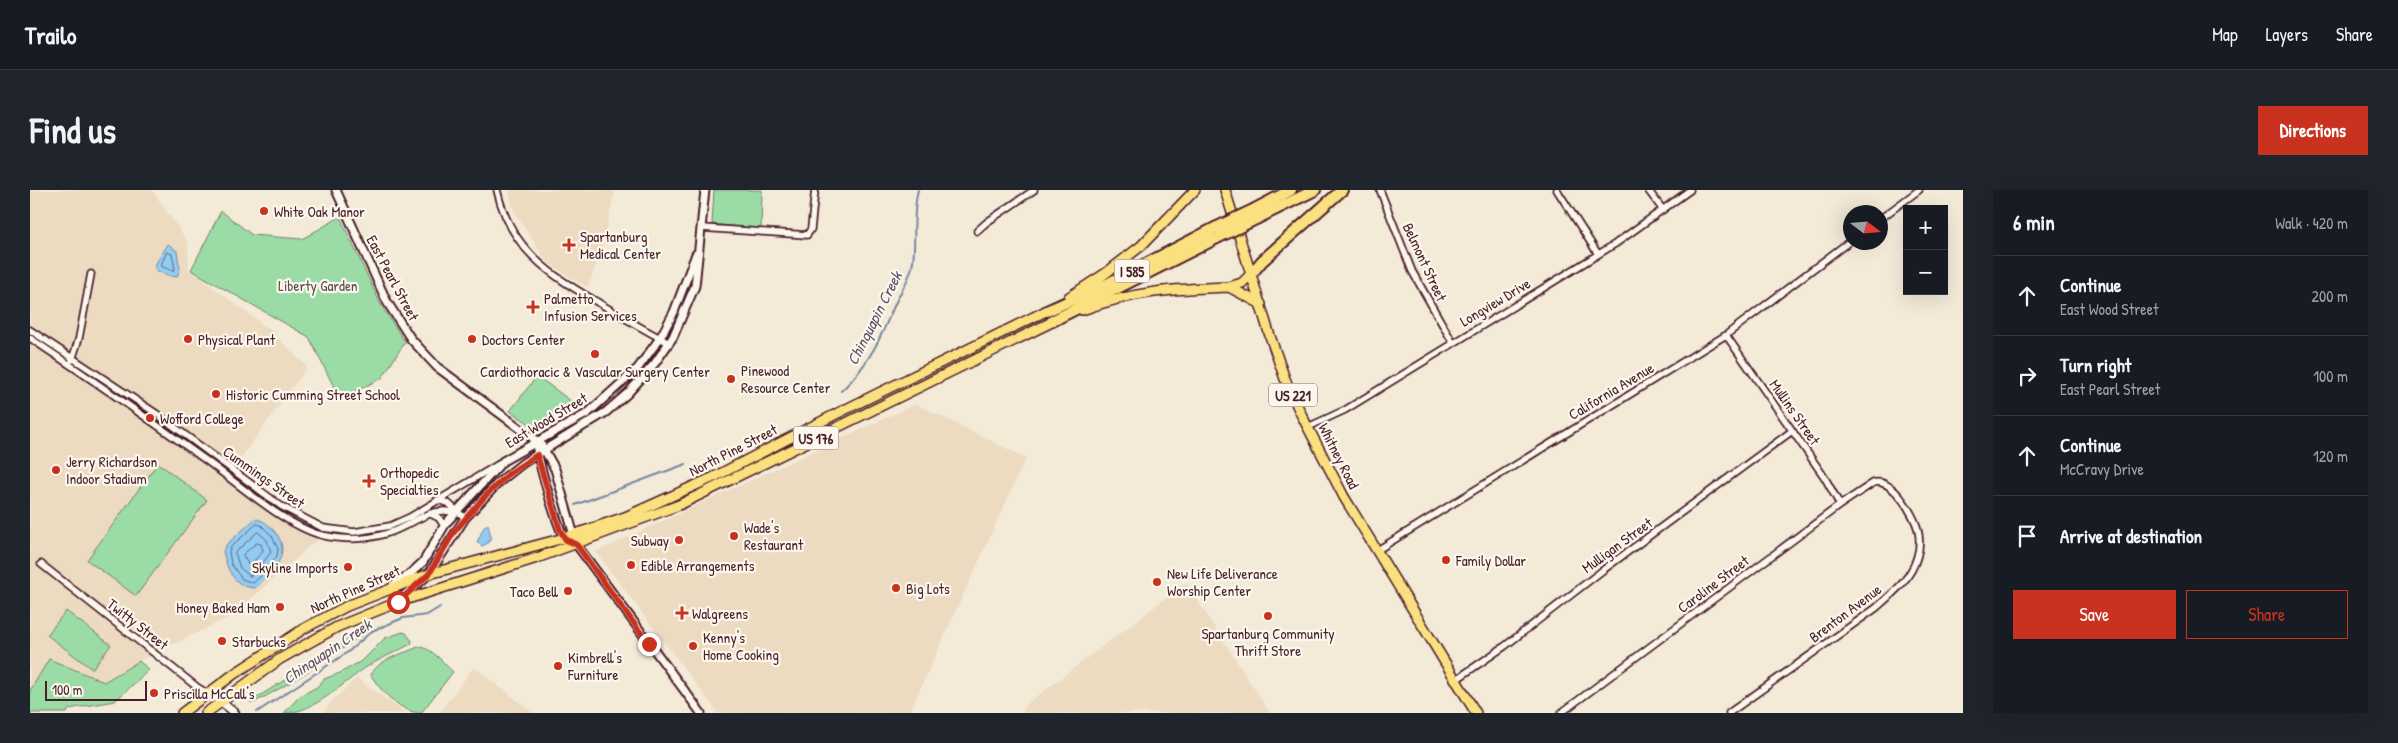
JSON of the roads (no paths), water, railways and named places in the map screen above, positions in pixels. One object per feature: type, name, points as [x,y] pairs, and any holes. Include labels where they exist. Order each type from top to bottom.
[{"type":"highway","name":"North Pine Street","points":[[1256,213],[1291,190]]},
{"type":"highway","name":"North Pine Street","points":[[1047,311],[1256,213],[1315,190]]},
{"type":"highway","points":[[1252,273],[1276,248],[1342,190]]},
{"type":"highway","name":"North Pine Street","points":[[1052,321],[1216,233]]},
{"type":"main road","points":[[1047,311],[1125,260],[1157,231],[1195,190]]},
{"type":"main road","name":"Whitney Road","points":[[1225,190],[1285,379],[1308,427],[1344,497],[1476,713]]},
{"type":"main road","points":[[1052,321],[1110,300],[1143,292],[1229,287],[1242,283],[1252,273]]},
{"type":"main road","points":[[1229,287],[1261,304]]},
{"type":"main road","name":"North Pine Street","points":[[182,713],[305,628],[382,592],[429,574],[564,538],[626,517],[714,477],[836,414],[1047,311]]},
{"type":"main road","name":"North Pine Street","points":[[206,713],[251,678],[304,644],[344,624],[398,602],[576,544],[710,491],[1052,321]]},
{"type":"street","name":"East Pearl Street","points":[[336,190],[387,302],[411,339],[437,367],[545,450],[555,469],[575,534],[576,544]]},
{"type":"street","points":[[497,190],[504,213],[512,228],[528,252],[543,267],[558,280],[668,343]]},
{"type":"street","name":"East Wood Street","points":[[382,592],[416,568],[428,554],[444,526],[473,492],[503,462],[564,428],[600,404],[638,368],[660,338],[680,299],[697,251],[702,228],[705,190]]},
{"type":"street","points":[[702,228],[807,235],[812,229],[816,190]]},
{"type":"street","points":[[977,231],[1034,190]]},
{"type":"street","name":"Belmont Street","points":[[1380,190],[1412,271],[1453,342]]},
{"type":"street","points":[[1557,190],[1574,213],[1598,254]]},
{"type":"street","points":[[1648,190],[1663,210]]},
{"type":"street","name":"Longview Drive","points":[[1308,427],[1345,410],[1598,254],[1690,190]]},
{"type":"street","points":[[1888,213],[1919,190]]},
{"type":"street","name":"California Avenue","points":[[1376,551],[1726,335],[1843,246]]},
{"type":"street","name":"East Wood Street","points":[[398,602],[429,574],[465,518],[498,483],[537,455],[594,421],[617,403],[647,373],[683,317],[695,286],[697,251]]},
{"type":"street","points":[[70,365],[91,274]]},
{"type":"street","name":"Cummings Street","points":[[30,330],[157,414],[281,506],[318,526],[347,532],[378,529],[402,521],[503,462]]},
{"type":"street","name":"Mullins Street","points":[[1726,335],[1825,478],[1840,505]]},
{"type":"street","name":"Cummings Street","points":[[30,338],[282,515],[310,531],[347,538],[374,537],[399,530],[430,514],[443,510],[456,512]]},
{"type":"street","name":"Mulligan Street","points":[[1456,679],[1505,646],[1603,570],[1792,431]]},
{"type":"street","points":[[536,442],[537,455],[557,522],[564,538],[576,544],[701,713]]},
{"type":"street","points":[[473,478],[473,492]]},
{"type":"street","name":"Caroline Street","points":[[1561,713],[1840,505],[1873,483],[1883,482]]},
{"type":"street","name":"Brenton Avenue","points":[[1729,713],[1876,608],[1896,590],[1910,572],[1919,548],[1918,532],[1902,501],[1883,482]]},
{"type":"street","points":[[437,500],[448,503],[465,518]]},
{"type":"street","points":[[430,514],[439,518],[444,526]]},
{"type":"street","name":"Twitty Street","points":[[42,564],[208,694],[220,701]]},
{"type":"street","points":[[220,701],[235,713]]},
{"type":"water","points":[[168,244],[177,251],[180,270],[177,276],[173,277],[155,270],[155,265]]},
{"type":"water","points":[[255,519],[263,521],[270,526],[280,539],[282,547],[281,555],[274,569],[255,588],[248,587],[237,581],[229,571],[223,551],[227,544]]},
{"type":"water","points":[[488,524],[491,538],[488,543],[482,546],[477,542],[484,527]]},
{"type":"waterway","name":"Chinquapin Creek","points":[[841,391],[851,381],[873,351],[910,273],[913,262],[915,208],[918,190]]},
{"type":"waterway","name":"Chinquapin Creek","points":[[575,505],[686,464]]},
{"type":"waterway","name":"Chinquapin Creek","points":[[257,712],[348,652],[372,631],[403,618],[427,615],[440,607]]},
{"type":"place","name":"White Oak Manor","points":[[264,211]]},
{"type":"place","name":"Spartanburg Medical Center","points":[[569,245]]},
{"type":"place","name":"Palmetto Infusion Services","points":[[533,307]]},
{"type":"place","name":"Physical Plant","points":[[188,339]]},
{"type":"place","name":"Doctors Center","points":[[472,339]]},
{"type":"place","name":"Cardiothoracic & Vascular Surgery Center","points":[[595,354]]},
{"type":"place","name":"Pinewood Resource Center","points":[[731,379]]},
{"type":"place","name":"Historic Cumming Street School","points":[[216,394]]},
{"type":"place","name":"Wofford College","points":[[150,418]]},
{"type":"place","name":"Jerry Richardson Indoor Stadium","points":[[56,470]]},
{"type":"place","name":"Orthopedic Specialties","points":[[369,481]]},
{"type":"place","name":"Wade's Restaurant","points":[[734,536]]},
{"type":"place","name":"Subway","points":[[679,540]]},
{"type":"place","name":"Family Dollar","points":[[1446,560]]},
{"type":"place","name":"Edible Arrangements","points":[[631,565]]},
{"type":"place","name":"Skyline Imports","points":[[348,567]]},
{"type":"place","name":"New Life Deliverance Worship Center","points":[[1157,582]]},
{"type":"place","name":"Big Lots","points":[[896,588]]},
{"type":"place","name":"Taco Bell","points":[[568,591]]},
{"type":"place","name":"Honey Baked Ham","points":[[280,607]]},
{"type":"place","name":"Walgreens","points":[[682,613]]},
{"type":"place","name":"Spartanburg Community Thrift Store","points":[[1268,616]]},
{"type":"place","name":"Starbucks","points":[[222,641]]},
{"type":"place","name":"Kenny's Home Cooking","points":[[693,646]]},
{"type":"place","name":"Kimbrell's Furniture","points":[[558,666]]},
{"type":"place","name":"Priscilla McCall's","points":[[154,693]]},
{"type":"park label","name":"Liberty Garden","points":[[318,285]]}]
